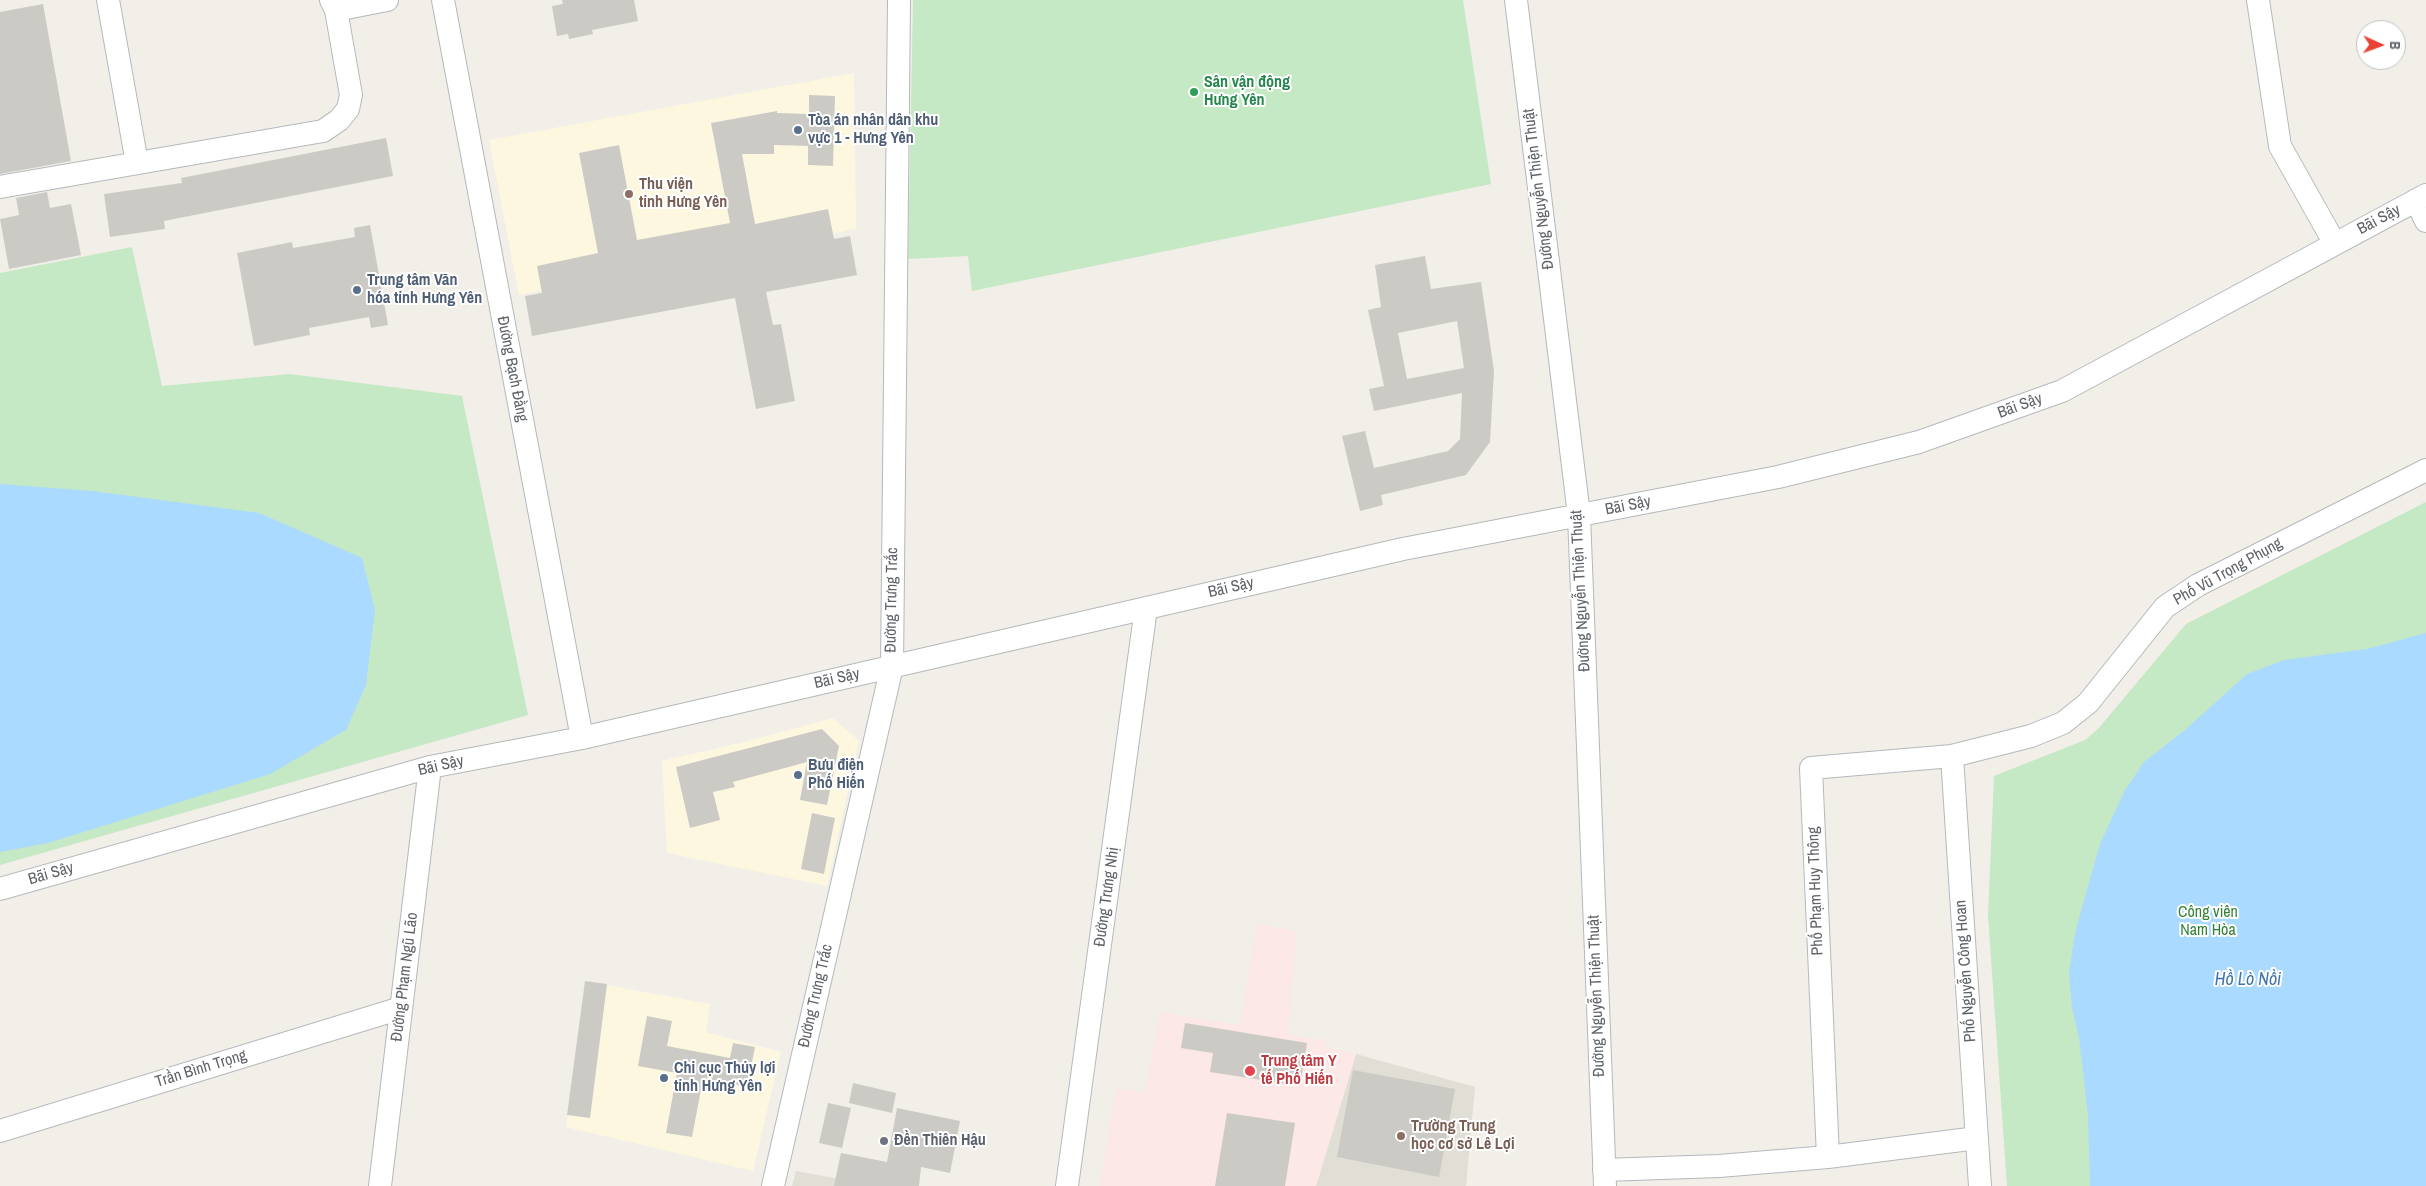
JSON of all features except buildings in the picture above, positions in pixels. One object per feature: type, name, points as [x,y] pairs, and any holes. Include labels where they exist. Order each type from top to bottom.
[{"type":"street","points":[[108,0],[137,163]]},
{"type":"street","points":[[0,188],[323,131],[339,120],[348,109],[351,95],[333,5],[387,0]]},
{"type":"street","name":"Đường Bạch Đằng","points":[[443,0],[582,738]]},
{"type":"street","name":"Đường Trưng Trắc","points":[[773,1186],[892,666],[899,0]]},
{"type":"street","name":"Đường Nguyễn Thiện Thuật","points":[[1516,0],[1579,515],[1604,1178]]},
{"type":"street","points":[[2258,0],[2280,146],[2335,244]]},
{"type":"street","points":[[2421,198],[2426,221]]},
{"type":"street","name":"Bãi Sậy","points":[[0,889],[430,767],[582,738],[1404,549],[1778,478],[1928,439],[2062,390],[2421,198]]},
{"type":"street","name":"Phố Vũ Trọng Phụng","points":[[1952,756],[2031,736],[2063,723],[2088,703],[2165,607],[2198,585],[2426,470]]},
{"type":"street","name":"Đường Trưng Nhị","points":[[1067,1186],[1146,608]]},
{"type":"street","name":"Phố Nguyễn Công Hoan","points":[[1952,756],[1980,1186]]},
{"type":"street","name":"Phố Phạm Huy Thông","points":[[1828,1157],[1811,768],[1952,756]]},
{"type":"street","name":"Đường Phạm Ngũ Lão","points":[[380,1186],[430,767]]},
{"type":"street","name":"Trần Bình Trọng","points":[[0,1131],[402,1008]]},
{"type":"street","points":[[1604,1178],[1828,1157],[1977,1138]]},
{"type":"shaded area","name":"Thu viện tỉnh Hưng Yên","points":[[854,73],[856,229],[519,295],[489,140]]},
{"type":"shaded area","name":"Bưu điện Phố Hiến","points":[[833,718],[859,741],[827,886],[667,853],[662,761],[740,743]]},
{"type":"shaded area","name":"Trung tâm Y tế Phố Hiến","points":[[1257,924],[1297,931],[1288,1034],[1327,1041],[1326,1047],[1356,1054],[1316,1186],[1100,1186],[1116,1088],[1145,1092],[1160,1012],[1240,1025]]},
{"type":"shaded area","points":[[585,981],[710,1004],[706,1032],[781,1052],[753,1171],[566,1127]]},
{"type":"shaded area","name":"Trường Trung học cơ sở Lê Lợi","points":[[1356,1054],[1475,1087],[1466,1186],[1316,1186]]},
{"type":"shaded area","points":[[796,1171],[877,1186],[792,1186]]},
{"type":"green space","name":"Sân vận động Hưng Yên","points":[[913,0],[1463,0],[1491,184],[972,291],[968,256],[908,259]]},
{"type":"green space","points":[[132,247],[162,386],[290,374],[462,396],[528,715],[0,865],[0,273]]},
{"type":"green space","name":"Hồ Lò Nồi","points":[[2426,502],[2426,1186],[2007,1186],[1988,916],[1994,776],[2085,740],[2098,729],[2186,624]]},
{"type":"water","points":[[0,484],[92,491],[259,513],[362,558],[375,610],[366,685],[346,730],[270,774],[48,843],[0,852]]},
{"type":"water","name":"Hồ Lò Nồi","points":[[2426,633],[2426,1186],[2090,1186],[2088,1116],[2079,1037],[2072,1008],[2069,972],[2075,933],[2100,844],[2125,790],[2144,762],[2185,730],[2247,674],[2284,660],[2367,649]]},
{"type":"place","name":"Sân vận động Hưng Yên","points":[[1194,92]]},
{"type":"place","name":"Tòa án nhân dân khu vực 1 - Hưng Yên","points":[[798,130]]},
{"type":"place","name":"Thu viện tỉnh Hưng Yên","points":[[629,194]]},
{"type":"place","name":"Trung tâm Văn hóa tỉnh Hưng Yên","points":[[357,290]]},
{"type":"place","name":"Bưu điện Phố Hiến","points":[[798,775]]},
{"type":"place","name":"Trung tâm Y tế Phố Hiến","points":[[1250,1071]]},
{"type":"place","name":"Chi cục Thủy lợi tỉnh Hưng Yên","points":[[664,1078]]},
{"type":"place","name":"Trường Trung học cơ sở Lê Lợi","points":[[1401,1136]]},
{"type":"place","name":"Đền Thiên Hậu","points":[[884,1141]]},
{"type":"park label","name":"Công viên Nam Hòa","points":[[2208,922]]}]
